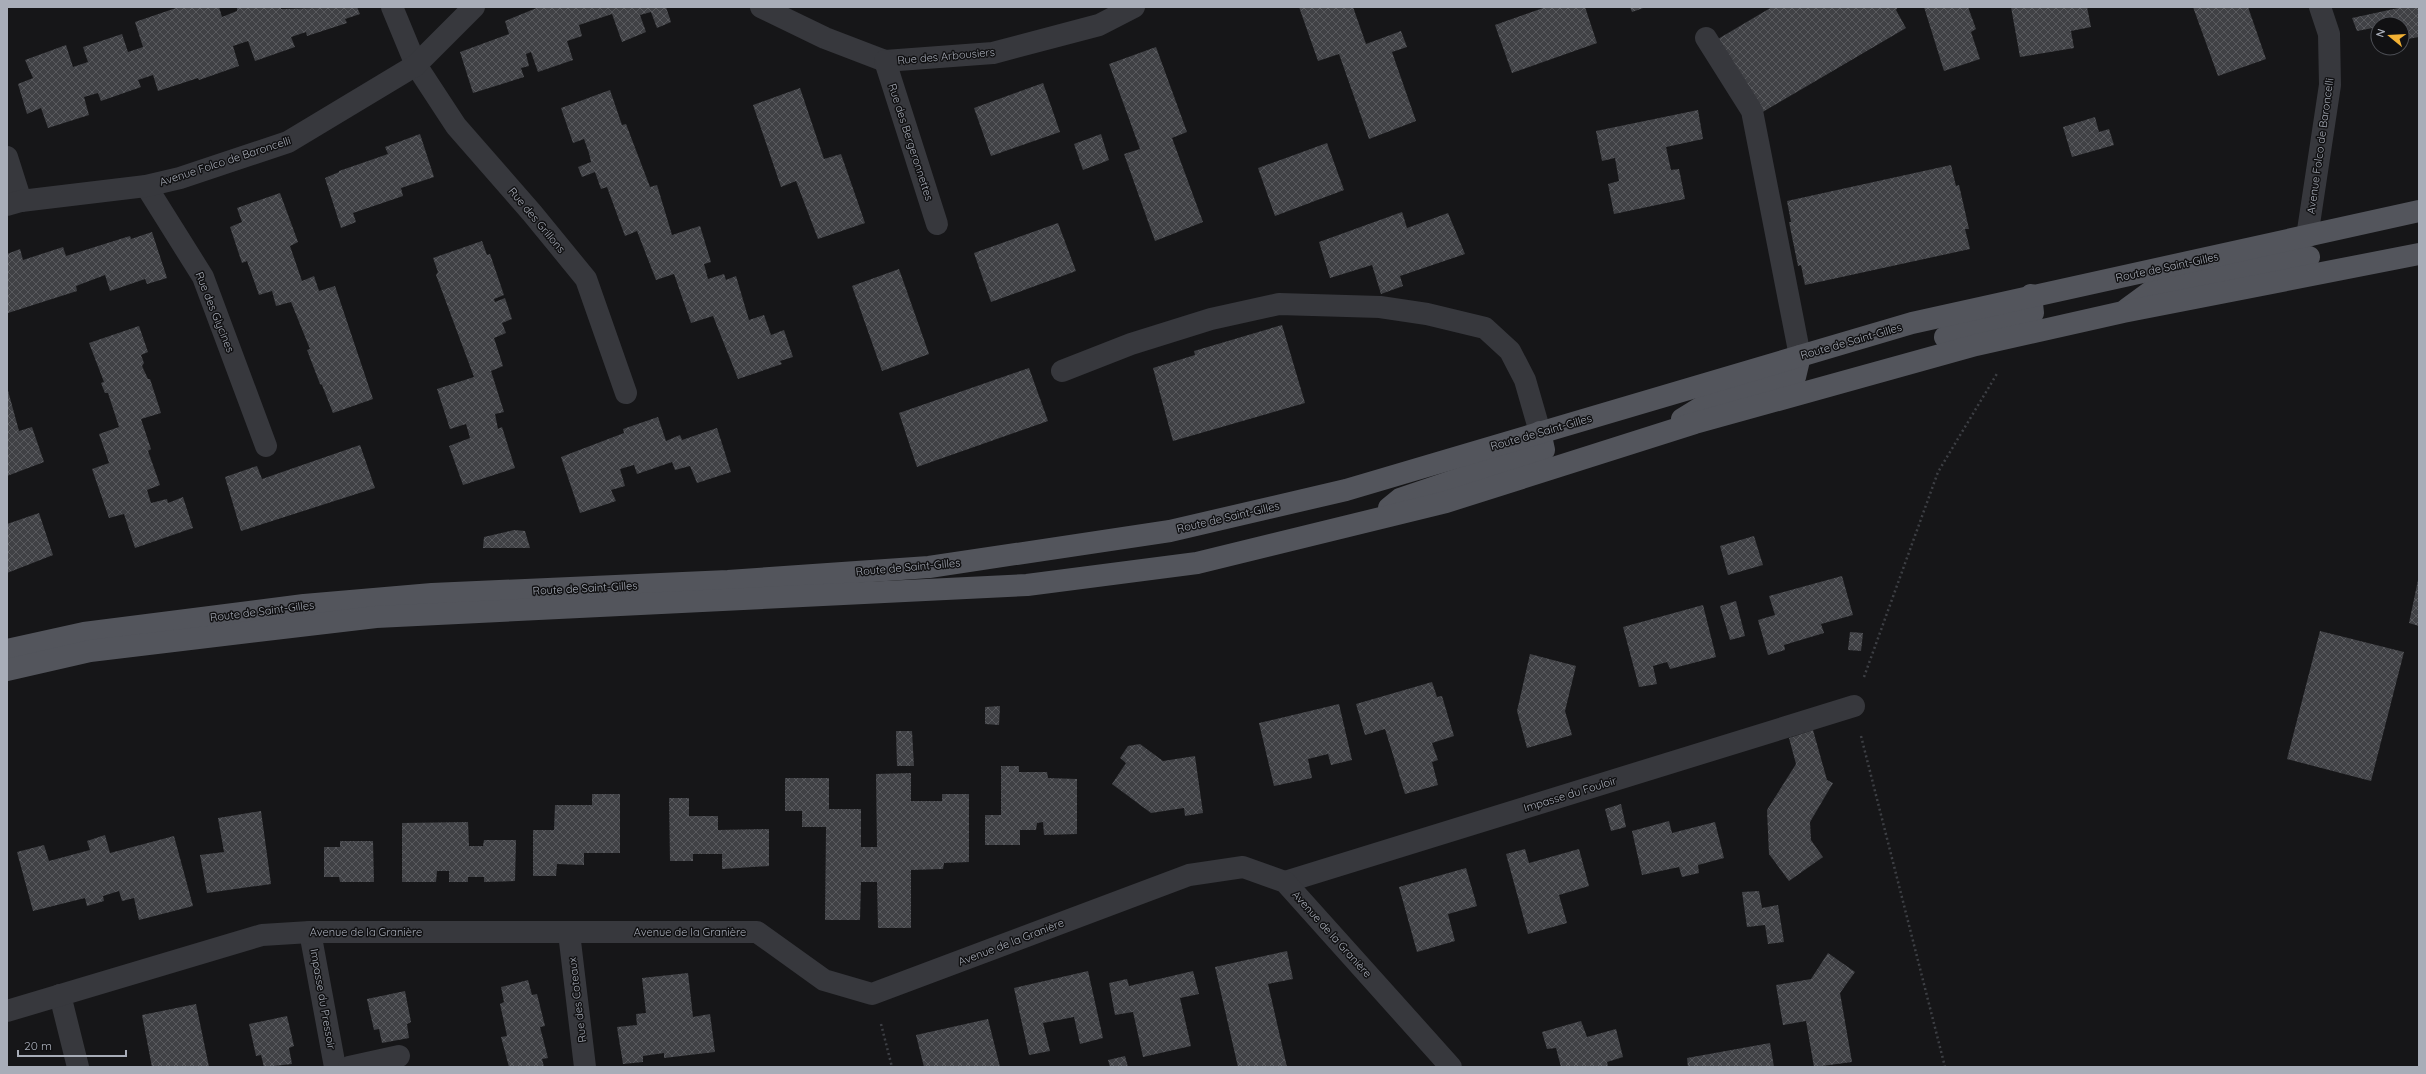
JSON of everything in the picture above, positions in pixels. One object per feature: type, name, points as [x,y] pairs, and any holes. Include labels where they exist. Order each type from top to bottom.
[{"type":"main road","name":"Route de Saint-Gilles","points":[[7,670],[90,651],[376,617],[1027,585],[1197,563],[1446,502],[1655,435],[1917,361],[2019,335],[2122,312],[2310,256],[2418,212]]},
{"type":"main road","name":"Route de Saint-Gilles","points":[[7,650],[84,633],[311,605],[432,594],[600,588],[929,567],[1170,530],[1346,490],[1912,323],[2031,295],[2310,256],[2419,254]]},
{"type":"main road","points":[[1917,361],[1942,338],[2032,313],[2031,295]]},
{"type":"main road","points":[[1655,435],[1708,403],[1796,377],[1800,356]]},
{"type":"main road","points":[[1376,519],[1400,499],[1544,450],[1540,432]]},
{"type":"street","name":"Rue des Grillons","points":[[392,7],[416,64],[456,126],[586,279],[626,393]]},
{"type":"street","name":"Avenue Folco de Baroncelli","points":[[14,203],[146,186],[180,178],[288,142],[416,64],[474,7]]},
{"type":"street","name":"Rue des Arbousiers","points":[[761,7],[825,38],[885,60],[994,53],[1100,25],[1134,7]]},
{"type":"street","name":"Avenue Folco de Baroncelli","points":[[2310,256],[2330,85],[2329,34],[2320,7]]},
{"type":"street","points":[[1706,38],[1752,111],[1800,356]]},
{"type":"street","name":"Rue des Bergeronnettes","points":[[885,60],[937,224]]},
{"type":"street","points":[[7,157],[14,203]]},
{"type":"street","name":"Rue des Glycines","points":[[146,186],[203,277],[266,446]]},
{"type":"street","points":[[1062,371],[1131,344],[1211,320],[1279,304],[1380,307],[1428,314],[1486,328],[1510,351],[1525,380],[1540,432]]},
{"type":"street","name":"Impasse du Fouloir","points":[[1285,882],[1854,706]]},
{"type":"street","name":"Avenue de la Granière","points":[[7,1011],[262,935],[310,932],[757,932],[824,980],[872,994],[1189,875],[1243,867],[1285,882],[1451,1067]]},
{"type":"street","name":"Impasse du Pressoir","points":[[310,932],[335,1067]]},
{"type":"street","name":"Rue des Coteaux","points":[[569,933],[585,1067]]},
{"type":"street","points":[[60,995],[78,1067]]},
{"type":"street","points":[[349,1067],[399,1056]]},
{"type":"path","points":[[1945,1067],[1854,706],[1938,472],[2019,335]]},
{"type":"path","points":[[872,994],[892,1067]]},
{"type":"building","points":[[179,7],[219,7],[222,17],[237,11],[237,7],[281,7],[281,9],[357,7],[360,14],[345,19],[347,23],[307,36],[306,32],[291,37],[295,47],[255,61],[248,41],[233,46],[239,66],[199,80],[198,78],[158,91],[153,75],[138,80],[141,87],[101,101],[98,93],[84,97],[89,115],[48,128],[41,108],[27,114],[18,84],[33,78],[25,60],[66,45],[73,67],[88,62],[83,47],[122,34],[128,52],[143,47],[135,22]]},
{"type":"building","points":[[539,7],[666,7],[671,22],[657,28],[651,12],[640,15],[646,32],[622,42],[612,14],[579,25],[582,36],[567,41],[573,60],[538,72],[531,52],[526,54],[529,66],[521,68],[524,77],[473,93],[460,52],[509,34],[505,21]]},
{"type":"building","points":[[1299,7],[1353,7],[1366,44],[1401,31],[1407,47],[1392,52],[1416,121],[1369,139],[1339,54],[1318,61]]},
{"type":"building","points":[[1546,7],[1585,7],[1597,43],[1512,73],[1495,25]]},
{"type":"building","points":[[1630,7],[1646,7],[1632,12]]},
{"type":"building","points":[[1772,7],[1898,7],[1896,10],[1906,28],[1761,113],[1718,39]]},
{"type":"building","points":[[1924,7],[1968,7],[1976,29],[1971,32],[1980,59],[1944,71]]},
{"type":"building","points":[[2011,7],[2087,7],[2091,27],[2071,31],[2074,48],[2020,57]]},
{"type":"building","points":[[2193,7],[2248,7],[2266,59],[2218,76]]},
{"type":"building","points":[[2403,7],[2419,7],[2419,37],[2410,39],[2410,16],[2370,16],[2370,29],[2357,31],[2352,18]]},
{"type":"building","points":[[1156,47],[1187,132],[1172,138],[1203,222],[1155,241],[1124,154],[1140,149],[1109,64]]},
{"type":"building","points":[[1043,83],[1060,132],[991,156],[974,108]]},
{"type":"building","points":[[800,88],[824,159],[841,154],[865,223],[818,239],[796,181],[781,187],[753,105]]},
{"type":"building","points":[[610,90],[622,125],[626,124],[650,187],[657,185],[672,235],[700,226],[711,262],[704,264],[708,279],[724,274],[726,280],[736,276],[749,320],[764,315],[771,335],[784,330],[793,357],[780,361],[782,364],[738,379],[713,316],[691,323],[674,274],[656,280],[637,231],[625,236],[607,187],[601,189],[595,172],[582,177],[578,167],[591,162],[589,153],[584,139],[573,143],[561,108]]},
{"type":"building","points":[[1698,110],[1703,139],[1666,147],[1671,170],[1679,169],[1685,199],[1614,214],[1608,184],[1619,181],[1615,158],[1602,161],[1596,131]]},
{"type":"building","points":[[2095,117],[2099,132],[2109,129],[2114,145],[2072,157],[2063,127]]},
{"type":"building","points":[[420,134],[434,177],[401,188],[403,196],[353,213],[356,222],[341,228],[325,178],[339,171],[388,154],[385,147]]},
{"type":"building","points":[[1101,134],[1109,160],[1083,170],[1074,144]]},
{"type":"building","points":[[1327,143],[1344,190],[1275,216],[1258,168]]},
{"type":"building","points":[[1951,165],[1956,186],[1959,185],[1969,229],[1965,229],[1970,249],[1805,285],[1801,265],[1798,266],[1789,222],[1791,222],[1787,201]]},
{"type":"building","points":[[280,193],[298,242],[290,246],[302,281],[314,276],[319,291],[335,286],[373,399],[333,413],[307,350],[310,349],[291,302],[276,306],[272,291],[259,295],[247,261],[242,263],[230,227],[242,222],[237,208]]},
{"type":"building","points":[[1402,212],[1407,228],[1448,213],[1465,254],[1400,276],[1403,286],[1381,294],[1372,265],[1330,278],[1319,242]]},
{"type":"building","points":[[1058,223],[1076,271],[991,302],[974,253]]},
{"type":"building","points":[[152,232],[167,278],[147,284],[145,279],[110,291],[105,275],[76,286],[77,291],[8,313],[7,254],[20,249],[23,260],[63,247],[66,256],[130,236],[131,239]]},
{"type":"building","points":[[482,241],[487,255],[490,254],[504,295],[494,299],[495,302],[505,298],[512,319],[502,323],[506,333],[494,338],[503,366],[491,371],[504,412],[495,414],[498,429],[502,427],[515,468],[463,485],[449,446],[470,438],[466,424],[450,429],[437,389],[474,377],[436,275],[438,272],[433,258]]},
{"type":"building","points":[[899,269],[929,354],[882,371],[852,286]]},
{"type":"building","points":[[1282,325],[1305,403],[1173,441],[1153,368],[1195,355],[1194,351]]},
{"type":"building","points":[[139,326],[148,352],[141,355],[144,363],[142,366],[148,379],[150,379],[161,413],[141,419],[151,449],[148,451],[160,485],[147,490],[151,503],[167,499],[168,503],[183,497],[193,528],[135,548],[124,514],[109,518],[92,469],[109,463],[99,434],[119,427],[108,393],[105,393],[101,383],[104,382],[89,343]]},
{"type":"building","points":[[1029,368],[1048,421],[917,467],[899,413]]},
{"type":"building","points":[[7,387],[19,431],[32,427],[44,462],[7,476]]},
{"type":"building","points":[[658,417],[666,441],[680,435],[682,440],[717,428],[731,472],[697,483],[690,466],[675,470],[672,462],[637,474],[634,465],[620,469],[625,486],[611,490],[616,501],[580,513],[561,457],[624,433],[623,429]]},
{"type":"building","points":[[360,445],[375,488],[241,531],[225,477],[257,466],[262,479]]},
{"type":"building","points":[[39,513],[53,555],[7,573],[7,524]]},
{"type":"building","points":[[514,530],[525,531],[530,548],[483,548],[484,537]]},
{"type":"building","points":[[1754,536],[1763,565],[1728,575],[1720,546]]},
{"type":"building","points":[[1842,576],[1853,615],[1821,624],[1824,633],[1784,645],[1785,650],[1768,655],[1758,620],[1775,615],[1769,596]]},
{"type":"building","points":[[2419,580],[2419,626],[2409,623]]},
{"type":"building","points":[[1736,601],[1745,636],[1730,640],[1720,606]]},
{"type":"building","points":[[1703,605],[1716,657],[1670,669],[1667,662],[1653,666],[1657,684],[1639,687],[1623,627]]},
{"type":"building","points":[[2320,631],[2404,652],[2371,781],[2287,759]]},
{"type":"building","points":[[1850,632],[1863,633],[1861,651],[1848,650]]},
{"type":"building","points":[[1530,654],[1576,666],[1565,711],[1572,735],[1527,748],[1517,711]]},
{"type":"building","points":[[1432,682],[1437,697],[1442,696],[1454,736],[1432,743],[1438,760],[1432,762],[1438,785],[1405,794],[1385,729],[1365,735],[1356,704]]},
{"type":"building","points":[[1339,704],[1352,760],[1331,765],[1328,754],[1308,759],[1312,778],[1274,786],[1259,723]]},
{"type":"building","points":[[1000,706],[999,725],[985,724],[985,707]]},
{"type":"building","points":[[1813,730],[1827,780],[1833,783],[1810,822],[1811,840],[1823,857],[1789,881],[1769,854],[1767,810],[1796,764],[1789,738]]},
{"type":"building","points":[[896,731],[912,731],[914,766],[897,766]]},
{"type":"building","points":[[1140,744],[1163,761],[1195,756],[1203,813],[1185,816],[1184,808],[1151,813],[1112,784],[1126,763],[1120,758],[1128,746]]},
{"type":"building","points":[[1001,766],[1019,766],[1019,772],[1047,772],[1048,778],[1077,779],[1077,834],[1044,835],[1043,822],[1037,823],[1036,830],[1020,830],[1020,845],[985,845],[985,815],[1001,815]]},
{"type":"building","points":[[911,773],[911,801],[942,801],[942,794],[969,794],[969,862],[944,863],[943,869],[911,870],[911,928],[878,928],[877,882],[861,882],[860,920],[825,920],[826,827],[802,827],[802,811],[785,811],[785,778],[829,778],[829,809],[861,809],[861,847],[877,847],[876,774]]},
{"type":"building","points":[[592,794],[620,794],[620,853],[584,853],[584,865],[557,864],[556,876],[533,876],[533,830],[554,830],[555,805],[592,805]]},
{"type":"building","points":[[669,798],[689,798],[689,816],[718,816],[718,830],[769,829],[769,866],[722,869],[722,854],[693,854],[693,861],[670,861]]},
{"type":"building","points":[[1621,804],[1626,827],[1611,831],[1605,809]]},
{"type":"building","points":[[261,811],[271,884],[207,893],[200,855],[224,852],[218,818]]},
{"type":"building","points":[[1669,821],[1672,833],[1715,822],[1724,858],[1698,865],[1699,873],[1682,877],[1679,867],[1642,875],[1632,831]]},
{"type":"building","points":[[468,822],[469,846],[483,846],[484,840],[516,840],[515,881],[484,882],[484,877],[468,877],[468,882],[449,882],[449,871],[437,871],[436,882],[402,882],[402,823]]},
{"type":"building","points":[[105,835],[110,853],[174,836],[193,906],[139,920],[134,898],[122,901],[119,891],[103,896],[104,901],[87,906],[85,898],[33,911],[17,852],[44,845],[49,861],[90,850],[87,841]]},
{"type":"building","points":[[340,841],[373,841],[374,882],[340,882],[339,877],[324,877],[324,847],[340,847]]},
{"type":"building","points":[[1525,849],[1529,863],[1579,849],[1589,886],[1559,895],[1567,923],[1528,934],[1506,854]]},
{"type":"building","points":[[1466,868],[1477,906],[1448,914],[1455,941],[1417,952],[1399,887]]},
{"type":"building","points":[[1759,891],[1762,908],[1778,905],[1784,942],[1768,944],[1765,925],[1747,927],[1742,892]]},
{"type":"building","points":[[1287,951],[1293,979],[1268,984],[1287,1067],[1238,1067],[1215,967]]},
{"type":"building","points":[[1828,953],[1855,972],[1840,993],[1852,1062],[1814,1067],[1806,1021],[1783,1025],[1776,985],[1811,979]]},
{"type":"building","points":[[1088,971],[1103,1038],[1080,1044],[1074,1017],[1043,1023],[1050,1051],[1029,1055],[1014,988]]},
{"type":"building","points":[[1193,971],[1199,994],[1180,998],[1191,1046],[1143,1057],[1133,1012],[1115,1015],[1109,983],[1127,979],[1129,986]]},
{"type":"building","points":[[688,973],[693,1017],[710,1014],[715,1052],[664,1058],[664,1053],[643,1056],[643,1062],[623,1064],[617,1027],[637,1025],[636,1014],[646,1013],[642,978]]},
{"type":"building","points":[[528,980],[532,995],[537,994],[545,1026],[540,1027],[548,1058],[542,1059],[544,1067],[509,1067],[501,1037],[507,1036],[500,1004],[504,1002],[501,987]]},
{"type":"building","points":[[405,991],[411,1022],[407,1024],[409,1038],[382,1043],[379,1029],[374,1030],[367,999]]},
{"type":"building","points":[[196,1004],[209,1067],[152,1067],[142,1015]]},
{"type":"building","points":[[287,1016],[294,1046],[289,1048],[292,1064],[264,1067],[261,1055],[256,1056],[249,1024]]},
{"type":"building","points":[[988,1019],[1000,1067],[924,1067],[916,1035]]},
{"type":"building","points":[[1581,1021],[1587,1037],[1616,1029],[1623,1057],[1607,1062],[1608,1067],[1561,1067],[1556,1048],[1547,1049],[1542,1032]]},
{"type":"building","points":[[1770,1043],[1774,1067],[1688,1067],[1687,1058]]},
{"type":"building","points":[[1125,1056],[1128,1067],[1110,1067],[1108,1060]]}]
